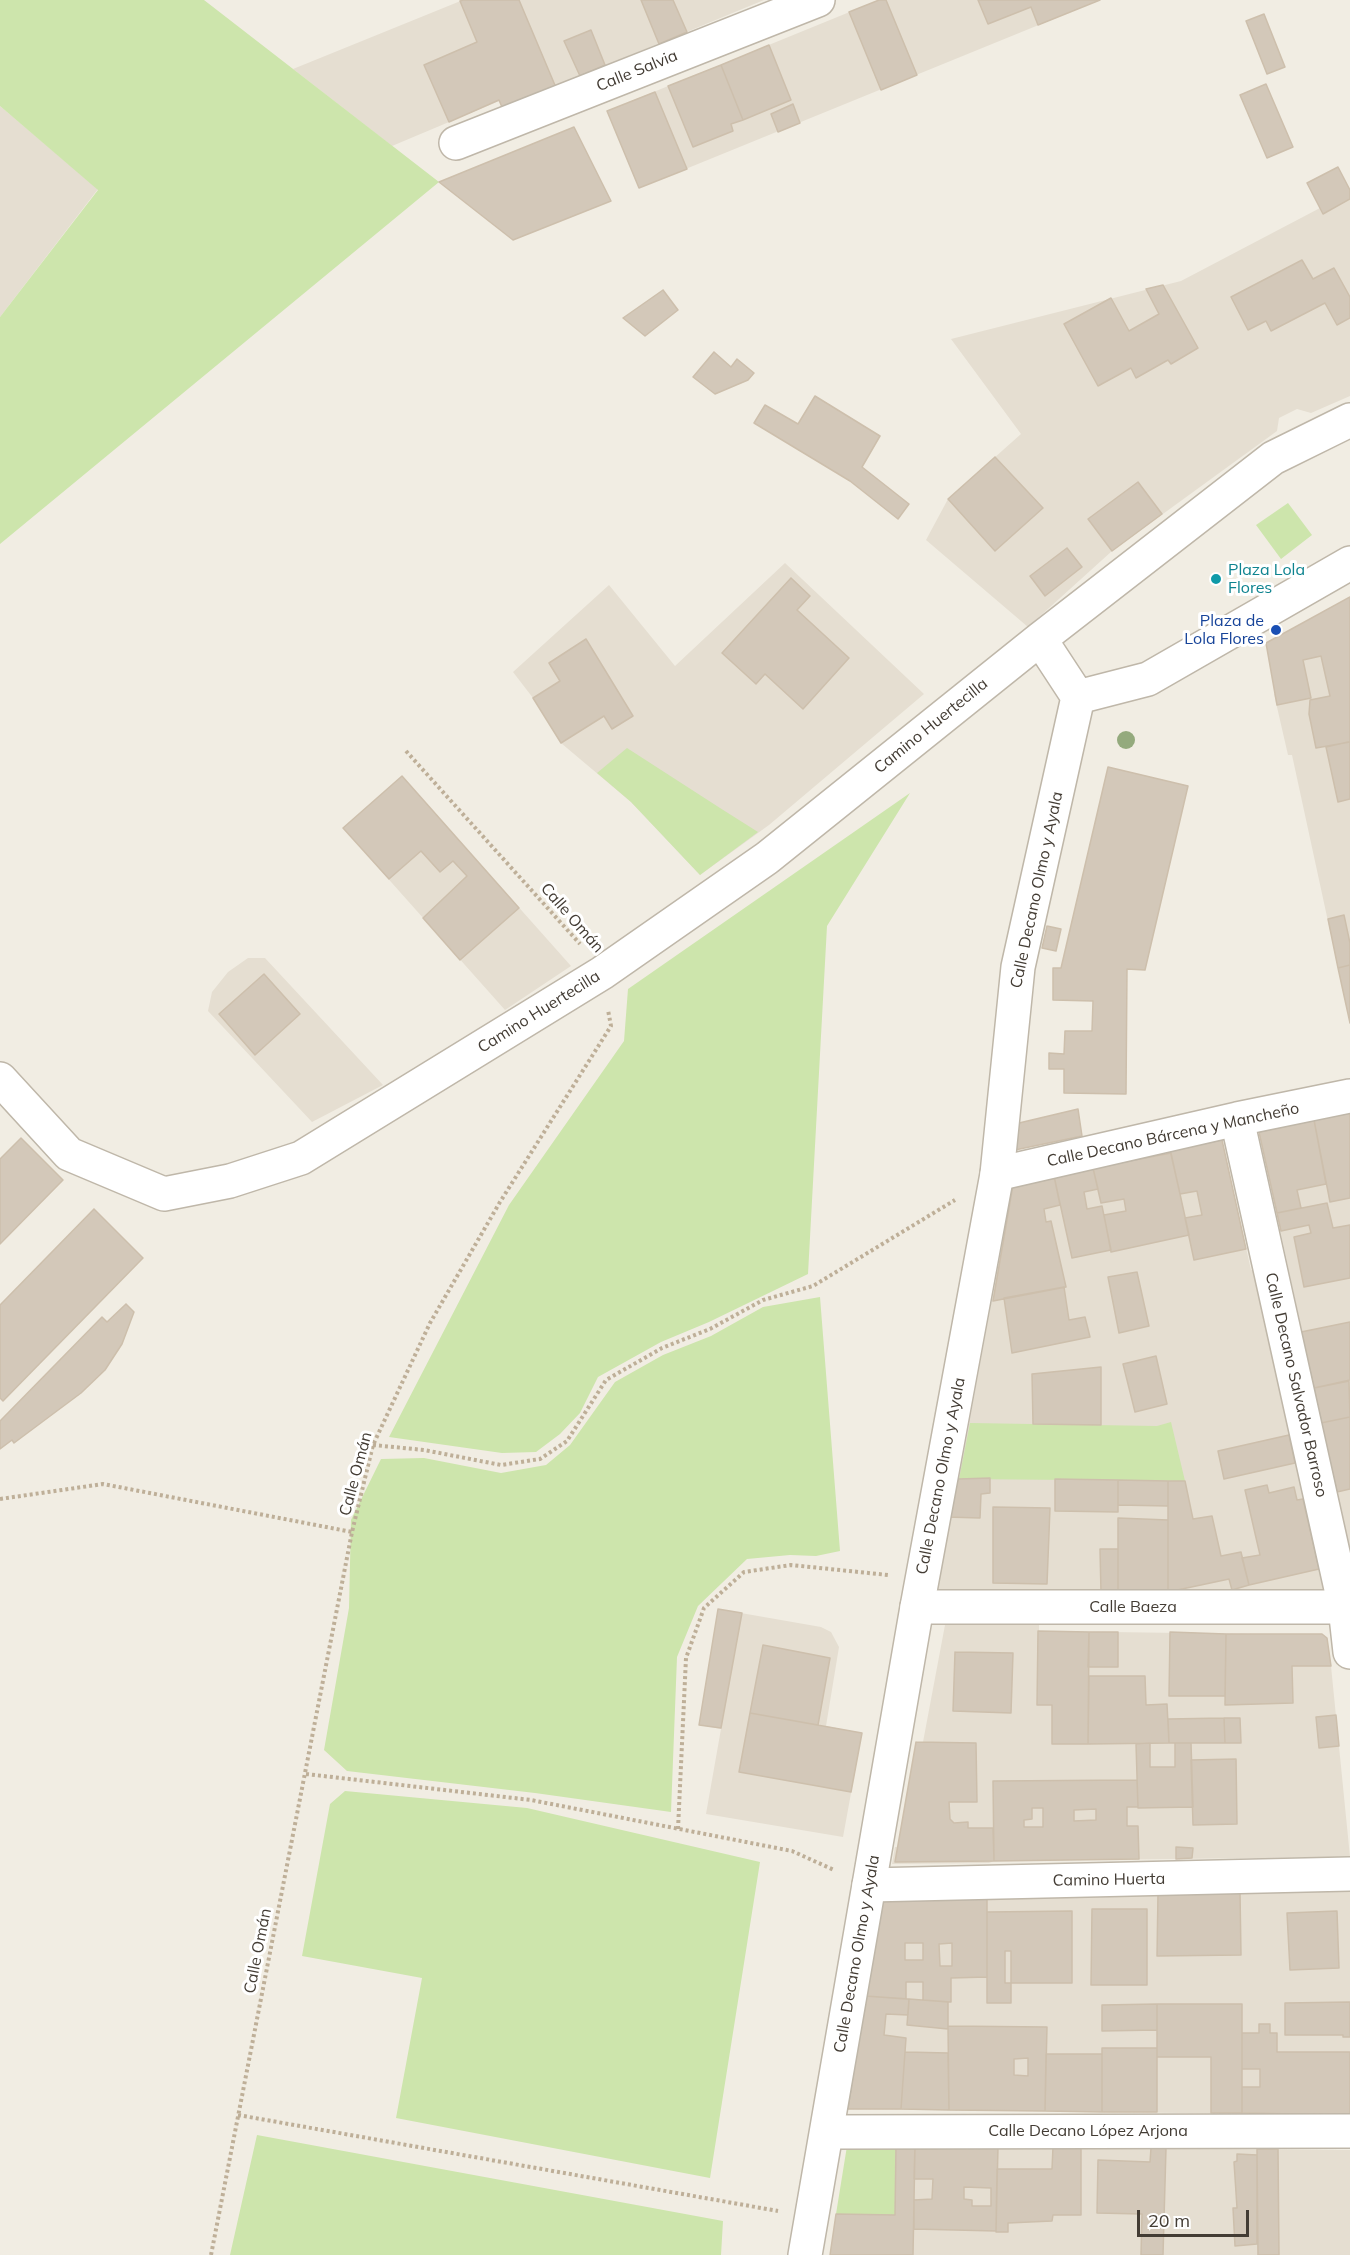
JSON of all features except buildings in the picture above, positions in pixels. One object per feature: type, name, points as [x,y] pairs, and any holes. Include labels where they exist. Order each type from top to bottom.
[{"type":"street","name":"Calle Salvia","points":[[456,143],[818,0]]},
{"type":"street","points":[[1350,420],[1273,458],[1040,639],[1078,697],[1148,679],[1350,563]]},
{"type":"street","name":"Camino Huertecilla","points":[[0,1079],[69,1155],[164,1194],[230,1181],[301,1158],[602,973],[767,858],[1040,639]]},
{"type":"street","name":"Calle Decano Olmo y Ayala","points":[[805,2255],[919,1593],[997,1174],[1018,967],[1078,697]]},
{"type":"street","name":"Calle Decano Bárcena y Mancheño","points":[[997,1174],[1237,1119],[1350,1096]]},
{"type":"street","name":"Calle Decano Salvador Barroso","points":[[1237,1119],[1348,1606],[1350,1652]]},
{"type":"street","name":"Calle Baeza","points":[[919,1593],[1348,1606]]},
{"type":"street","name":"Camino Huerta","points":[[869,1885],[1350,1874]]},
{"type":"street","name":"Calle Decano López Arjona","points":[[827,2132],[1350,2131]]},
{"type":"path","name":"Calle Omán","points":[[211,2255],[352,1532],[373,1444],[436,1313],[500,1202],[611,1026],[602,973],[590,954],[406,751]]},
{"type":"path","points":[[373,1444],[424,1450],[501,1464],[540,1459],[567,1441],[606,1380],[662,1348],[710,1329],[763,1300],[813,1286],[997,1174]]},
{"type":"path","points":[[0,1500],[103,1484],[352,1532]]},
{"type":"path","points":[[678,1828],[686,1658],[704,1608],[744,1572],[791,1565],[919,1593]]},
{"type":"path","points":[[306,1774],[531,1800],[678,1828],[792,1851],[869,1885]]},
{"type":"path","points":[[238,2115],[812,2217]]},
{"type":"shaded area","points":[[463,0],[764,0],[580,76],[557,90],[504,112],[499,101],[392,146],[293,69]]},
{"type":"shaded area","points":[[879,0],[1100,0],[639,188],[607,111]]},
{"type":"shaded area","points":[[0,106],[98,189],[0,317]]},
{"type":"shaded area","points":[[1350,199],[1350,396],[1311,413],[1297,409],[1279,418],[1277,431],[1112,551],[1028,627],[926,540],[948,499],[1021,434],[951,339],[1181,281],[1320,208],[1323,213]]},
{"type":"shaded area","points":[[785,563],[924,694],[769,825],[700,875],[631,802],[561,743],[533,698],[513,672],[609,585],[675,666]]},
{"type":"shaded area","points":[[1350,597],[1350,1023],[1292,755],[1288,755],[1274,694],[1276,693],[1266,643]]},
{"type":"shaded area","points":[[402,776],[571,966],[505,1010],[343,828]]},
{"type":"shaded area","points":[[248,958],[265,958],[383,1085],[312,1122],[208,1011],[212,992],[228,972]]},
{"type":"shaded area","points":[[1350,1113],[1350,1553],[1259,1132]]},
{"type":"shaded area","points":[[1222,1140],[1251,1270],[1254,1270],[1325,1593],[933,1590],[955,1483],[959,1479],[1013,1185],[1153,1157]]},
{"type":"shaded area","points":[[718,1609],[821,1627],[831,1632],[839,1647],[826,1726],[862,1733],[843,1837],[706,1814],[721,1729],[699,1725]]},
{"type":"shaded area","points":[[945,1625],[1039,1625],[1039,1631],[1324,1635],[1327,1638],[1331,1666],[1350,1857],[892,1864],[895,1847],[898,1847],[916,1742],[923,1742]]},
{"type":"shaded area","points":[[1350,1890],[1350,2115],[848,2109],[882,1896]]},
{"type":"shaded area","points":[[896,2146],[1350,2150],[1350,2255],[830,2255],[836,2214],[895,2214]]},
{"type":"green space","points":[[0,0],[204,0],[439,182],[0,544],[0,317],[98,190],[0,106]]},
{"type":"green space","points":[[1288,503],[1312,535],[1281,559],[1256,525]]},
{"type":"green space","points":[[627,748],[758,832],[700,875],[631,802],[597,773]]},
{"type":"green space","points":[[910,793],[827,926],[808,1274],[709,1322],[661,1342],[598,1377],[580,1413],[560,1434],[536,1452],[502,1453],[389,1437],[509,1205],[624,1041],[628,989]]},
{"type":"green space","points":[[820,1297],[840,1551],[816,1556],[790,1555],[747,1559],[698,1606],[677,1657],[671,1812],[347,1771],[324,1750],[349,1608],[351,1520],[381,1459],[424,1458],[501,1473],[546,1465],[570,1445],[615,1382],[663,1355],[711,1336],[763,1307]]},
{"type":"green space","points":[[1171,1422],[1185,1481],[959,1479],[970,1423],[1157,1426]]},
{"type":"green space","points":[[345,1791],[527,1808],[760,1862],[710,2178],[396,2118],[422,1978],[302,1956],[330,1804]]},
{"type":"green space","points":[[257,2135],[723,2221],[721,2255],[230,2255]]},
{"type":"green space","points":[[847,2146],[896,2146],[895,2215],[836,2214]]},
{"type":"place","name":"Plaza Lola Flores","points":[[1216,579]]},
{"type":"place","name":"Plaza de Lola Flores","points":[[1276,630]]}]
